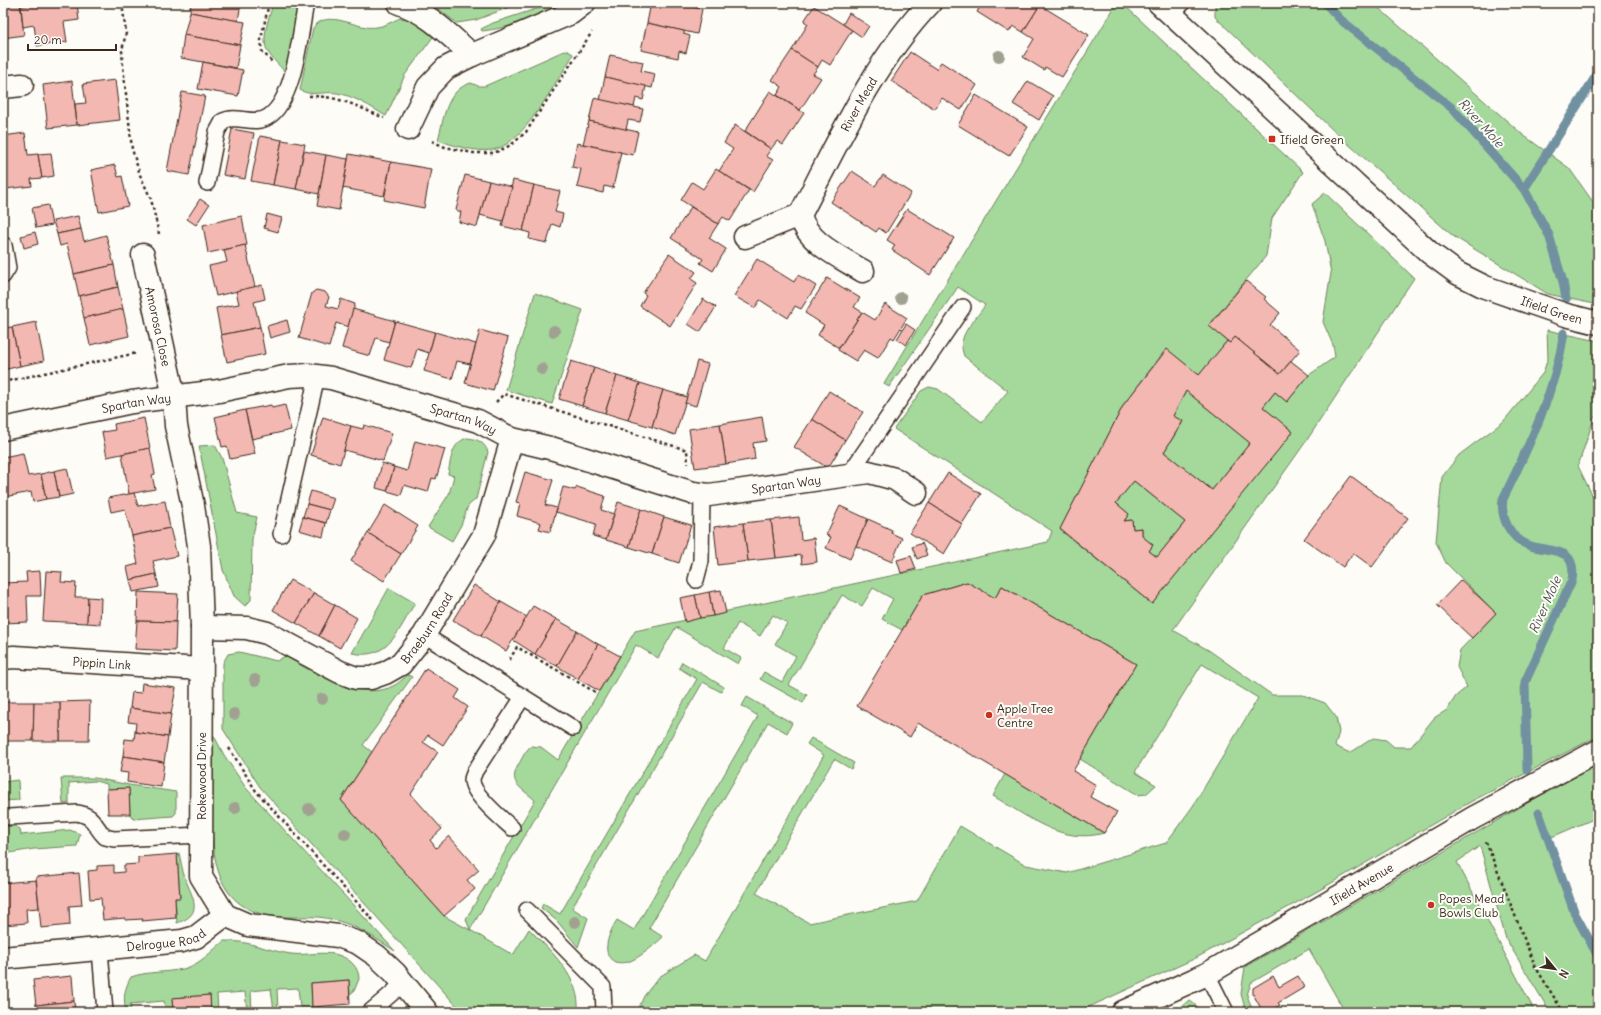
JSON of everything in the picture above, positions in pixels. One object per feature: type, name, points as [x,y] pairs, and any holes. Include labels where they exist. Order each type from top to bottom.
[{"type":"street","points":[[399,3],[415,8],[437,23],[472,55]]},
{"type":"street","points":[[408,129],[428,87],[446,68],[472,55],[571,13],[584,3]]},
{"type":"street","name":"River Mead","points":[[800,215],[878,70],[916,18],[930,3]]},
{"type":"street","name":"Ifield Green","points":[[1171,7],[1400,227],[1435,258],[1457,273],[1485,287],[1566,315],[1598,323]]},
{"type":"street","points":[[745,237],[800,215],[803,225],[815,239],[835,254],[864,271]]},
{"type":"street","name":"Amorosa Close","points":[[144,255],[174,397]]},
{"type":"street","name":"Spartan Way","points":[[3,429],[132,402],[218,391],[289,376],[317,376],[332,378],[478,421],[512,439],[554,450],[697,494],[709,495],[850,473],[869,472],[880,474],[895,480],[916,493]]},
{"type":"street","name":"Rokewood Drive","points":[[174,397],[176,426],[193,506],[199,546],[202,627],[201,876],[225,915]]},
{"type":"street","name":"Braeburn Road","points":[[202,627],[247,628],[267,633],[340,672],[356,678],[371,678],[385,673],[401,664],[424,635],[484,535],[512,439]]},
{"type":"street","name":"Pippin Link","points":[[3,658],[14,657],[202,669]]},
{"type":"street","name":"Ifield Avenue","points":[[1123,1012],[1207,974],[1473,818],[1598,751]]},
{"type":"street","points":[[225,915],[248,925],[338,936],[358,943],[377,956],[404,983],[427,1012]]},
{"type":"street","name":"Delrogue Road","points":[[3,958],[100,950],[182,941],[196,937],[225,915]]},
{"type":"lane","points":[[207,183],[217,132],[223,121],[234,118],[258,121],[268,118],[284,99],[290,85],[306,3]]},
{"type":"lane","points":[[3,276],[8,268],[4,245]]},
{"type":"lane","points":[[850,473],[963,307]]},
{"type":"lane","points":[[281,534],[317,376]]},
{"type":"lane","points":[[696,580],[701,561],[697,494]]},
{"type":"lane","points":[[424,635],[573,728]]},
{"type":"lane","points":[[512,828],[474,789],[472,780],[475,771],[523,697]]},
{"type":"lane","points":[[9,817],[86,814],[92,818],[104,836],[114,839],[202,834]]},
{"type":"lane","points":[[527,910],[603,987],[604,1012]]},
{"type":"lane","points":[[100,950],[105,1012]]},
{"type":"lane","points":[[1207,974],[1226,1012]]},
{"type":"lane","points":[[370,1012],[404,983]]},
{"type":"path","points":[[122,3],[126,33],[122,50],[123,66],[132,149],[140,175],[151,198],[159,233],[144,255]]},
{"type":"path","points":[[3,382],[163,348]]},
{"type":"path","points":[[478,421],[504,394],[687,450],[689,476],[697,494]]},
{"type":"path","points":[[503,655],[510,659],[518,647],[595,692]]},
{"type":"path","points":[[227,745],[256,791],[376,923]]},
{"type":"path","points":[[1473,818],[1483,836],[1535,966],[1563,1012]]},
{"type":"green space","points":[[273,3],[299,3],[286,73],[268,52],[266,47],[265,34]]},
{"type":"green space","points":[[430,3],[520,3],[476,20],[457,23]]},
{"type":"green space","points":[[548,3],[563,3],[524,22],[493,30],[482,31],[481,29],[493,23],[542,7]]},
{"type":"green space","points":[[1117,3],[1122,3],[1303,172],[1272,218],[1266,256],[1209,325],[1227,341],[1199,375],[1166,349],[1124,404],[1060,530],[1152,604],[1292,432],[1263,407],[1275,392],[1287,402],[1309,375],[1335,357],[1333,345],[1323,322],[1331,273],[1325,241],[1312,204],[1325,193],[1414,278],[1307,440],[1173,630],[1210,651],[1272,695],[1303,695],[1325,703],[1336,717],[1339,732],[1335,746],[1350,753],[1373,738],[1386,740],[1394,747],[1411,747],[1434,718],[1447,710],[1456,696],[1467,687],[1457,667],[1460,650],[1496,613],[1446,563],[1436,542],[1442,477],[1459,455],[1503,422],[1543,373],[1548,358],[1547,330],[1598,341],[1598,413],[1594,418],[1578,466],[1598,507],[1598,736],[1472,801],[1316,892],[1196,958],[1078,1012],[637,1012],[644,996],[659,977],[694,955],[705,961],[824,755],[807,744],[811,738],[854,763],[851,769],[834,759],[756,893],[809,923],[917,901],[960,826],[1026,865],[1067,873],[1166,843],[1193,806],[1258,698],[1202,664],[1135,772],[1156,785],[1146,794],[1138,795],[1080,759],[1136,664],[1002,586],[995,598],[967,582],[923,595],[902,630],[882,619],[893,599],[873,588],[862,606],[842,595],[789,685],[807,695],[803,703],[760,679],[764,672],[782,682],[796,656],[775,644],[787,623],[773,615],[760,636],[738,623],[724,648],[741,658],[738,664],[676,627],[658,658],[636,645],[470,930],[466,919],[535,800],[517,784],[515,780],[516,769],[523,755],[531,746],[541,747],[558,760],[635,631],[1048,542],[1052,531],[894,429],[921,391],[929,387],[938,389],[982,422],[1008,391],[964,356],[962,341],[964,335],[985,305],[958,287],[889,387],[884,384]]},
{"type":"green space","points":[[1215,3],[1373,3],[1523,135],[1569,168],[1598,209],[1598,305],[1548,294],[1453,236],[1337,134],[1215,17]]},
{"type":"green space","points":[[400,18],[414,20],[433,37],[405,75],[386,116],[362,102],[343,94],[309,93],[300,90],[313,28],[319,22],[335,20],[361,26],[377,27],[386,25]]},
{"type":"green space","points":[[566,50],[573,54],[546,99],[525,127],[503,146],[492,150],[478,150],[438,140],[447,106],[456,92],[463,87],[471,83],[478,86],[485,86]]},
{"type":"green space","points":[[535,293],[583,310],[552,404],[506,390]]},
{"type":"green space","points":[[1186,391],[1250,443],[1212,490],[1164,452],[1183,422],[1173,416]]},
{"type":"green space","points":[[467,438],[480,442],[485,446],[488,452],[476,499],[468,506],[461,525],[452,541],[428,527],[449,494],[454,476],[448,474],[451,458],[455,448],[462,440]]},
{"type":"green space","points":[[215,445],[222,458],[237,513],[257,517],[252,539],[251,600],[245,606],[234,596],[223,570],[199,446]]},
{"type":"green space","points":[[1134,481],[1185,522],[1157,557],[1149,551],[1153,545],[1142,536],[1142,528],[1133,529],[1132,520],[1124,521],[1129,514],[1116,503]]},
{"type":"green space","points":[[389,588],[415,603],[398,632],[384,648],[365,654],[352,653]]},
{"type":"green space","points":[[239,652],[277,661],[285,656],[338,684],[368,691],[382,690],[395,685],[408,675],[412,677],[363,745],[372,752],[341,800],[444,916],[513,955],[529,929],[555,956],[570,977],[578,1000],[578,1012],[462,1012],[260,787],[223,729],[223,663],[228,654]]},
{"type":"green space","points":[[682,662],[724,687],[721,692],[703,682],[572,908],[588,918],[578,947],[557,921],[541,908],[543,904],[560,914],[697,679],[679,668]]},
{"type":"green space","points":[[747,697],[792,723],[787,733],[768,722],[649,928],[663,937],[647,951],[633,960],[625,963],[615,962],[610,958],[607,948],[607,942],[614,925],[617,920],[634,930],[758,716],[742,706]]},
{"type":"green space","points":[[211,730],[224,755],[246,788],[395,951],[359,929],[339,921],[318,917],[285,917],[266,915],[248,908],[234,898],[224,885],[218,870],[214,853]]},
{"type":"green space","points":[[1598,765],[1598,817],[1547,839],[1575,914],[1598,956],[1598,1012],[1550,1012],[1506,939],[1480,846],[1457,862],[1535,1012],[1345,1012],[1309,949],[1251,983],[1247,995],[1253,1012],[1246,1012],[1241,994],[1245,967],[1548,791]]},
{"type":"green space","points":[[1005,774],[1104,833],[1088,836],[1073,835],[1059,832],[1032,820],[993,796]]},
{"type":"green space","points":[[61,778],[95,778],[176,792],[176,813],[173,816],[133,819],[130,814],[129,788],[107,789],[107,784],[95,781],[69,783],[69,803],[63,804]]},
{"type":"green space","points":[[18,780],[19,800],[3,801],[3,782]]},
{"type":"green space","points":[[15,826],[20,829],[21,835],[70,830],[80,834],[77,846],[34,849],[3,854],[3,827]]},
{"type":"green space","points":[[179,853],[184,875],[193,898],[194,910],[186,919],[177,923],[175,898],[180,897],[177,854]]},
{"type":"green space","points":[[224,941],[241,942],[291,954],[335,954],[345,958],[354,965],[358,971],[359,979],[354,991],[350,994],[349,980],[311,983],[312,1007],[300,1007],[298,988],[277,989],[278,1011],[274,1011],[271,989],[251,991],[252,1012],[247,1012],[245,992],[217,994],[218,1012],[211,1012],[210,995],[172,998],[173,1012],[166,1012],[164,1001],[130,1004],[131,1012],[126,1012],[125,994],[131,977],[189,967],[200,961]]},
{"type":"green space","points":[[1189,1000],[1204,1012],[1175,1012]]},
{"type":"building","points":[[3,3],[20,3],[24,35],[3,38]]},
{"type":"building","points":[[42,3],[77,3],[79,20],[64,22],[67,42],[37,46],[34,25],[23,27],[21,6]]},
{"type":"building","points":[[191,3],[241,3],[238,21],[190,12]]},
{"type":"building","points":[[651,3],[671,3],[702,9],[697,34],[647,23]]},
{"type":"building","points":[[671,3],[691,3],[690,7]]},
{"type":"building","points":[[982,3],[1037,3],[1040,5],[1023,32],[1013,26],[1009,32],[977,12]]},
{"type":"building","points":[[1040,5],[1089,35],[1062,77],[1045,67],[1044,70],[1023,57],[1034,39],[1023,32]]},
{"type":"building","points":[[814,6],[852,30],[830,65],[822,60],[818,67],[792,50],[808,24],[804,21]]},
{"type":"building","points":[[190,12],[245,22],[240,45],[184,35]]},
{"type":"building","points":[[849,13],[869,26],[862,37],[843,24]]},
{"type":"building","points":[[647,23],[684,31],[684,34],[690,36],[686,53],[679,51],[678,58],[641,50]]},
{"type":"building","points":[[184,35],[240,45],[236,68],[181,58]]},
{"type":"building","points":[[792,50],[818,67],[813,74],[821,78],[800,110],[777,95],[782,87],[772,80]]},
{"type":"building","points":[[910,52],[936,69],[941,62],[977,85],[961,110],[942,98],[935,109],[891,81]]},
{"type":"building","points":[[610,55],[643,62],[641,71],[655,74],[652,88],[605,77]]},
{"type":"building","points":[[203,62],[243,70],[238,96],[198,89]]},
{"type":"building","points":[[605,77],[646,86],[643,100],[636,98],[634,107],[600,100]]},
{"type":"building","points":[[115,80],[120,120],[77,125],[75,104],[86,103],[83,84]]},
{"type":"building","points":[[72,81],[77,125],[48,128],[43,85]]},
{"type":"building","points":[[1028,81],[1053,96],[1039,120],[1013,104]]},
{"type":"building","points":[[770,91],[804,113],[783,145],[777,141],[771,149],[745,131]]},
{"type":"building","points":[[182,92],[205,96],[189,175],[167,171]]},
{"type":"building","points":[[976,95],[1028,127],[1009,156],[958,125]]},
{"type":"building","points":[[594,98],[643,109],[640,122],[628,120],[626,130],[589,121]]},
{"type":"building","points":[[589,121],[638,132],[633,155],[583,144]]},
{"type":"building","points":[[735,125],[771,149],[766,156],[773,160],[753,192],[719,171],[733,149],[724,143]]},
{"type":"building","points":[[232,129],[254,133],[245,179],[223,175]]},
{"type":"building","points":[[25,133],[28,155],[38,154],[42,178],[31,179],[32,186],[5,189],[3,136]]},
{"type":"building","points":[[260,136],[282,140],[273,185],[251,181]]},
{"type":"building","points":[[282,140],[305,144],[296,189],[273,185]]},
{"type":"building","points":[[577,143],[621,152],[613,188],[604,186],[603,193],[577,187],[581,169],[572,167]]},
{"type":"building","points":[[304,151],[326,155],[319,194],[296,189]]},
{"type":"building","points":[[51,153],[54,176],[42,178],[38,154]]},
{"type":"building","points":[[349,154],[391,162],[384,196],[343,188]]},
{"type":"building","points":[[326,155],[348,159],[339,210],[317,206]]},
{"type":"building","points":[[391,162],[431,169],[424,208],[384,200]]},
{"type":"building","points":[[115,165],[118,177],[122,176],[128,206],[99,212],[91,170]]},
{"type":"building","points":[[716,169],[749,190],[730,221],[723,217],[718,224],[681,200],[692,182],[703,189]]},
{"type":"building","points":[[852,171],[875,186],[883,175],[911,193],[886,233],[879,228],[876,232],[831,202]]},
{"type":"building","points":[[465,175],[489,181],[477,227],[459,222],[461,212],[456,210]]},
{"type":"building","points":[[513,180],[534,185],[523,231],[502,226]]},
{"type":"building","points":[[489,181],[512,187],[503,221],[480,215]]},
{"type":"building","points":[[534,185],[560,191],[555,212],[563,214],[560,227],[552,224],[547,243],[529,239],[530,233],[523,231]]},
{"type":"building","points":[[200,199],[209,205],[196,225],[187,219]]},
{"type":"building","points":[[48,205],[52,225],[36,228],[32,208]]},
{"type":"building","points":[[691,207],[718,224],[709,238],[726,249],[713,271],[700,263],[703,259],[671,238]]},
{"type":"building","points":[[907,209],[954,238],[930,275],[892,250],[895,245],[887,240]]},
{"type":"building","points":[[267,214],[282,218],[278,232],[264,228]]},
{"type":"building","points":[[78,216],[81,229],[57,234],[53,221]]},
{"type":"building","points":[[242,216],[247,245],[208,253],[203,225]]},
{"type":"building","points":[[81,229],[84,241],[106,235],[114,265],[74,274],[67,244],[60,246],[57,234]]},
{"type":"building","points":[[35,232],[38,244],[24,248],[21,236]]},
{"type":"building","points":[[245,245],[255,287],[216,296],[209,266],[227,262],[224,250]]},
{"type":"building","points":[[669,254],[696,272],[691,279],[697,283],[670,326],[640,306],[646,295],[643,293]]},
{"type":"building","points":[[757,259],[794,282],[798,275],[816,286],[801,309],[795,306],[788,318],[760,300],[755,308],[734,296]]},
{"type":"building","points":[[114,265],[118,287],[79,296],[74,274]]},
{"type":"building","points":[[827,278],[860,298],[854,307],[862,312],[839,348],[818,335],[824,325],[805,313]]},
{"type":"building","points":[[1246,281],[1266,297],[1264,299],[1280,313],[1270,325],[1300,350],[1280,374],[1235,337],[1230,343],[1209,326]]},
{"type":"building","points":[[262,285],[265,299],[254,302],[260,327],[221,335],[216,308],[239,304],[236,291]]},
{"type":"building","points":[[118,287],[123,309],[84,318],[79,296]]},
{"type":"building","points":[[316,290],[325,292],[329,297],[326,306],[338,309],[341,299],[355,304],[348,327],[336,323],[329,347],[299,338],[312,293]]},
{"type":"building","points":[[703,299],[716,307],[700,332],[688,324]]},
{"type":"building","points":[[885,304],[907,318],[894,339],[891,337],[878,358],[864,350],[856,361],[838,350],[862,312],[875,320]]},
{"type":"building","points":[[123,309],[129,336],[90,345],[84,318]]},
{"type":"building","points":[[353,309],[395,321],[389,342],[376,338],[370,356],[342,348]]},
{"type":"building","points":[[287,320],[290,332],[270,338],[267,326]]},
{"type":"building","points":[[395,321],[435,332],[429,353],[417,349],[411,368],[384,360]]},
{"type":"building","points":[[36,322],[44,361],[20,366],[12,327]]},
{"type":"building","points":[[906,324],[915,330],[906,345],[897,339]]},
{"type":"building","points":[[12,327],[20,366],[3,370],[3,328]]},
{"type":"building","points":[[260,327],[265,354],[227,362],[221,335]]},
{"type":"building","points":[[480,330],[508,338],[493,391],[465,383]]},
{"type":"building","points":[[435,332],[476,344],[470,364],[457,361],[452,379],[424,371]]},
{"type":"building","points":[[1235,337],[1280,374],[1291,361],[1309,375],[1287,402],[1275,392],[1263,407],[1293,432],[1152,604],[1060,529],[1124,404],[1167,349],[1199,375],[1227,341],[1230,343]],"holes":[[[1186,391],[1250,443],[1212,490],[1164,452],[1183,421],[1173,416]],[[1134,481],[1185,522],[1157,557],[1149,551],[1153,545],[1142,536],[1142,528],[1133,529],[1132,520],[1124,521],[1129,514],[1116,503]]]},
{"type":"building","points":[[571,361],[594,368],[582,406],[559,399]]},
{"type":"building","points":[[697,361],[708,364],[696,406],[685,403]]},
{"type":"building","points":[[594,368],[617,376],[605,413],[582,406]]},
{"type":"building","points":[[617,376],[640,383],[628,420],[605,413]]},
{"type":"building","points":[[640,383],[663,390],[652,427],[628,420]]},
{"type":"building","points":[[663,390],[687,397],[675,435],[652,427]]},
{"type":"building","points":[[829,391],[863,412],[845,440],[812,419]]},
{"type":"building","points":[[271,405],[272,408],[285,405],[291,430],[252,439],[245,410]]},
{"type":"building","points":[[245,410],[255,454],[230,459],[227,446],[222,447],[215,417]]},
{"type":"building","points":[[323,417],[351,426],[340,464],[311,455]]},
{"type":"building","points":[[762,417],[766,441],[753,443],[755,459],[726,464],[720,424]]},
{"type":"building","points":[[144,418],[150,448],[107,457],[102,432],[115,430],[114,424]]},
{"type":"building","points":[[812,419],[845,440],[828,468],[794,447]]},
{"type":"building","points":[[720,424],[726,464],[695,468],[689,429]]},
{"type":"building","points":[[364,425],[392,433],[383,461],[344,450],[351,426],[363,429]]},
{"type":"building","points":[[415,441],[445,449],[436,479],[432,478],[428,492],[404,485],[401,495],[387,491],[394,467],[407,471]]},
{"type":"building","points":[[150,448],[155,474],[152,475],[155,489],[129,494],[122,454]]},
{"type":"building","points":[[23,453],[28,476],[41,474],[46,499],[33,502],[31,492],[4,497],[3,457]]},
{"type":"building","points":[[382,463],[394,467],[387,491],[376,488]]},
{"type":"building","points":[[67,468],[73,494],[59,497],[54,471]]},
{"type":"building","points":[[54,471],[59,497],[46,499],[41,474]]},
{"type":"building","points":[[525,472],[553,480],[545,505],[557,508],[550,532],[539,529],[541,523],[517,516],[520,503],[516,502]]},
{"type":"building","points":[[948,473],[981,494],[962,524],[929,503]]},
{"type":"building","points":[[1351,476],[1408,518],[1372,567],[1353,553],[1343,567],[1304,539]]},
{"type":"building","points":[[563,487],[575,490],[577,487],[605,496],[601,510],[614,514],[606,540],[593,536],[596,524],[556,512]]},
{"type":"building","points":[[311,491],[334,498],[330,510],[307,504]]},
{"type":"building","points":[[134,493],[138,506],[165,501],[170,528],[132,536],[125,509],[111,512],[108,498]]},
{"type":"building","points":[[618,502],[641,509],[629,547],[606,540]]},
{"type":"building","points":[[929,503],[962,524],[944,554],[910,533]]},
{"type":"building","points":[[307,504],[330,510],[326,523],[303,517]]},
{"type":"building","points":[[385,505],[418,526],[401,554],[368,533]]},
{"type":"building","points":[[840,506],[868,519],[850,559],[826,548],[831,537],[826,535]]},
{"type":"building","points":[[641,509],[664,517],[652,554],[629,547]]},
{"type":"building","points":[[303,517],[326,523],[323,537],[299,530]]},
{"type":"building","points":[[664,517],[691,525],[679,563],[652,554]]},
{"type":"building","points":[[799,517],[801,540],[814,538],[817,562],[802,564],[801,555],[776,558],[771,520]]},
{"type":"building","points":[[868,519],[892,530],[891,533],[902,538],[892,562],[856,546]]},
{"type":"building","points":[[771,520],[776,558],[748,561],[743,523]]},
{"type":"building","points":[[743,523],[748,561],[718,565],[714,527]]},
{"type":"building","points":[[170,528],[177,556],[153,561],[156,574],[130,580],[127,567],[138,564],[132,536]]},
{"type":"building","points":[[368,533],[401,554],[384,581],[351,561]]},
{"type":"building","points":[[922,543],[927,555],[917,559],[912,547]]},
{"type":"building","points":[[911,556],[916,569],[901,573],[897,560]]},
{"type":"building","points":[[40,571],[41,596],[27,596],[28,622],[3,623],[3,583],[27,582],[26,572]]},
{"type":"building","points":[[46,571],[62,572],[61,582],[76,583],[75,597],[88,597],[87,623],[43,621]]},
{"type":"building","points":[[156,574],[159,587],[133,592],[130,580]]},
{"type":"building","points":[[290,580],[314,593],[296,623],[273,610]]},
{"type":"building","points":[[1461,580],[1496,613],[1472,638],[1437,605]]},
{"type":"building","name":"Apple Tree Centre","points":[[967,582],[995,598],[1002,586],[1136,664],[1073,771],[1096,785],[1090,797],[1117,812],[1104,833],[918,723],[910,737],[857,706],[923,595]]},
{"type":"building","points":[[474,585],[501,602],[481,636],[453,620]]},
{"type":"building","points":[[721,590],[726,613],[713,616],[709,592]]},
{"type":"building","points":[[138,592],[178,594],[176,622],[137,621]]},
{"type":"building","points":[[709,592],[713,616],[700,618],[695,595]]},
{"type":"building","points":[[314,593],[335,605],[319,636],[296,623]]},
{"type":"building","points":[[695,595],[700,618],[685,622],[680,598]]},
{"type":"building","points":[[88,597],[101,598],[100,624],[87,623]]},
{"type":"building","points":[[501,602],[527,617],[506,651],[481,636]]},
{"type":"building","points":[[335,605],[357,618],[340,648],[319,636]]},
{"type":"building","points":[[533,606],[556,619],[535,654],[513,640]]},
{"type":"building","points":[[556,619],[577,631],[557,666],[535,654]]},
{"type":"building","points":[[137,621],[176,622],[175,651],[135,649]]},
{"type":"building","points":[[577,631],[598,644],[578,679],[557,666]]},
{"type":"building","points":[[598,644],[620,656],[599,691],[578,679]]},
{"type":"building","points":[[426,668],[460,690],[455,698],[468,707],[443,745],[428,735],[423,742],[438,752],[411,794],[442,829],[430,840],[436,848],[449,836],[479,870],[467,880],[475,889],[444,916],[341,800]]},
{"type":"building","points":[[142,683],[176,688],[171,714],[130,708],[132,692],[141,693]]},
{"type":"building","points":[[90,701],[89,741],[60,741],[60,702]]},
{"type":"building","points":[[3,702],[34,702],[33,741],[3,741]]},
{"type":"building","points":[[34,702],[60,702],[60,741],[33,741]]},
{"type":"building","points":[[130,708],[171,714],[168,737],[135,732],[136,723],[128,722]]},
{"type":"building","points":[[135,732],[168,737],[164,762],[123,756],[125,739],[134,740]]},
{"type":"building","points":[[123,756],[164,762],[161,787],[127,782],[128,773],[120,772]]},
{"type":"building","points":[[129,788],[130,814],[108,814],[107,789]]},
{"type":"building","points":[[177,854],[180,898],[175,898],[176,918],[142,921],[143,919],[125,920],[125,918],[103,920],[101,898],[90,899],[88,871],[97,870],[97,866],[114,865],[114,873],[124,872],[124,865],[138,864],[138,857]]},
{"type":"building","points":[[79,873],[82,905],[69,906],[70,925],[41,928],[36,877]]},
{"type":"building","points":[[36,880],[39,908],[26,909],[27,923],[3,925],[3,883]]},
{"type":"building","points":[[72,976],[74,1001],[36,1005],[33,980]]},
{"type":"building","points":[[1273,976],[1279,987],[1298,976],[1305,987],[1278,1003],[1280,1005],[1269,1012],[1263,1012],[1253,994],[1253,988]]},
{"type":"building","points":[[349,980],[350,1004],[312,1007],[311,983]]},
{"type":"building","points":[[210,995],[211,1012],[173,1012],[172,998]]},
{"type":"building","points":[[74,1001],[75,1012],[36,1012],[36,1005]]},
{"type":"waterway","name":"River Mole","points":[[1325,3],[1341,20],[1452,108],[1524,189],[1549,235],[1563,282],[1566,299]]},
{"type":"waterway","points":[[1524,189],[1598,73]]},
{"type":"waterway","name":"River Mole","points":[[1527,770],[1525,682],[1572,580],[1573,568],[1566,555],[1552,550],[1528,545],[1516,537],[1511,532],[1505,520],[1502,506],[1503,499],[1531,439],[1548,397],[1560,355],[1564,333]]},
{"type":"waterway","name":"River Mole","points":[[1539,813],[1575,914],[1598,956]]},
{"type":"place","name":"Ifield Green","points":[[1272,139]]},
{"type":"place","name":"Apple Tree Centre","points":[[989,715]]},
{"type":"place","name":"Popes Mead Bowls Club","points":[[1431,905]]}]
